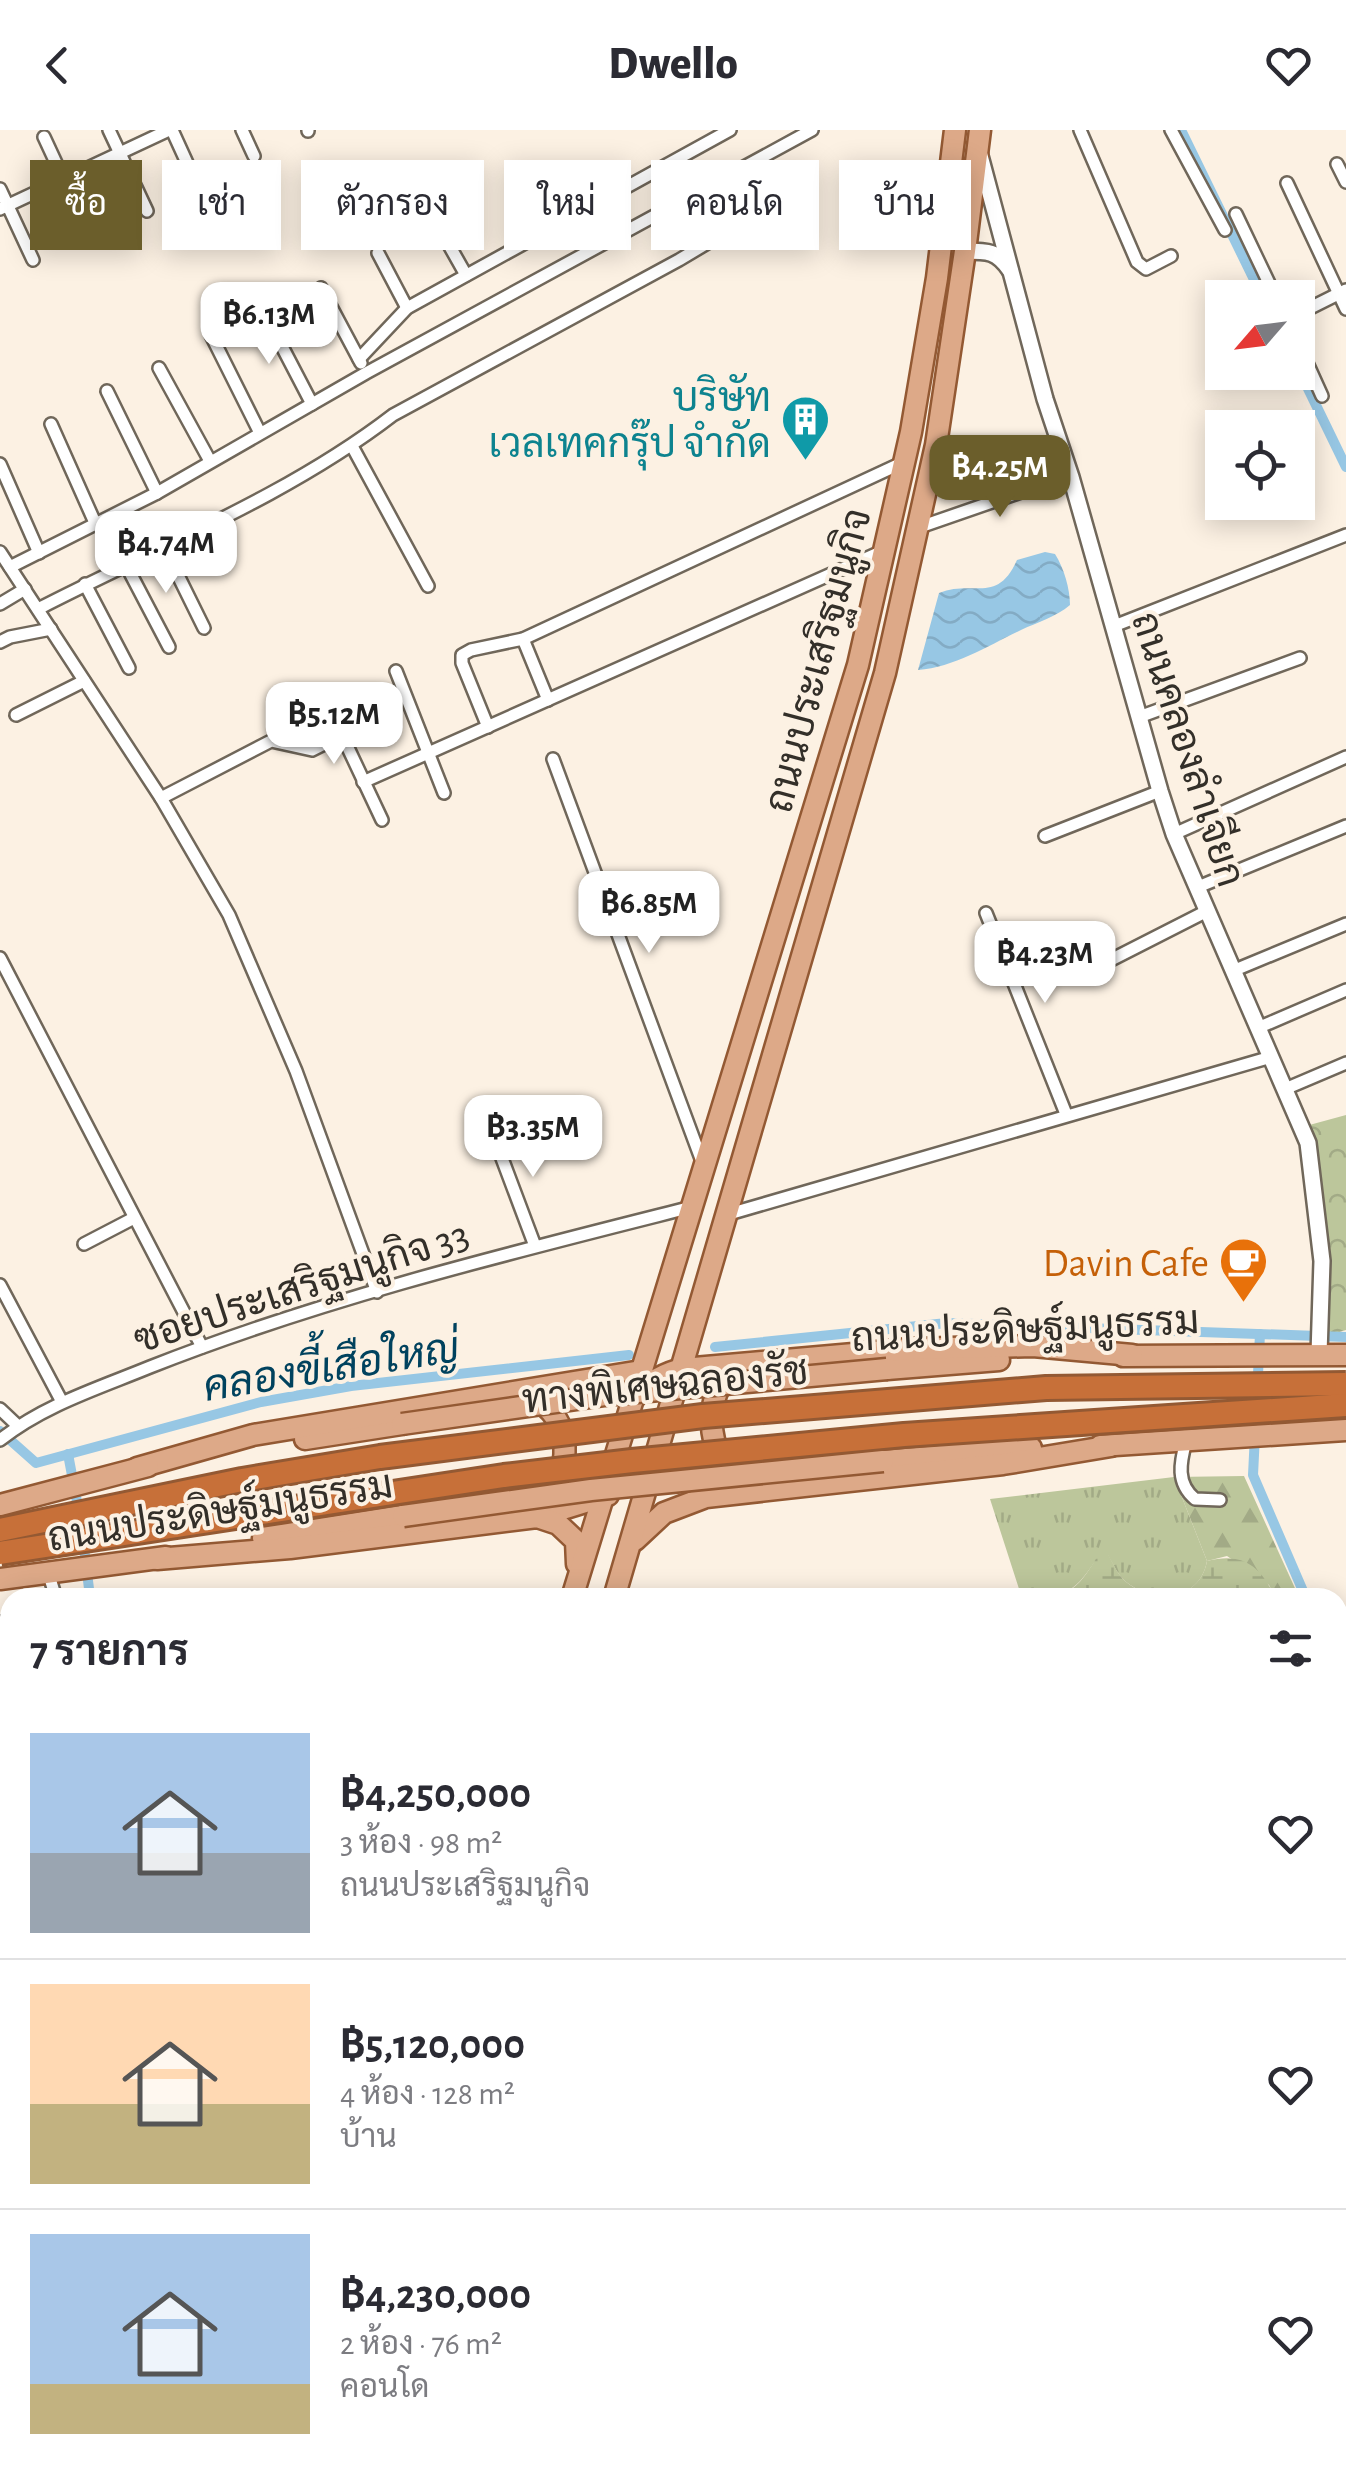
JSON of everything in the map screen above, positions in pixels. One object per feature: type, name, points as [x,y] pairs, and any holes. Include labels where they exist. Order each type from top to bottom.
[{"type":"highway","name":"ทางพิเศษฉลองรัช","points":[[0,1530],[225,1483],[363,1460],[704,1416],[1046,1388],[1346,1384]]},
{"type":"highway","name":"ทางพิเศษฉลองรัช","points":[[0,1553],[504,1476],[652,1459],[904,1435],[1346,1405]]},
{"type":"main road","name":"ถนนประเสริฐมนูกิจ","points":[[575,1588],[834,751],[904,462],[937,278],[955,130]]},
{"type":"main road","name":"ถนนประเสริฐมนูกิจ","points":[[617,1588],[885,674],[936,445],[979,139]]},
{"type":"main road","name":"ถนนประดิษฐ์มนูธรรม","points":[[0,1505],[137,1468],[402,1424],[605,1396],[1032,1357],[1259,1353],[1321,1342],[1346,1354]]},
{"type":"main road","points":[[630,1402],[654,1380],[683,1369],[910,1350],[998,1347],[1033,1346],[1132,1355]]},
{"type":"main road","points":[[744,1365],[726,1376],[719,1387],[713,1427],[716,1450],[724,1468],[740,1482],[760,1490]]},
{"type":"main road","points":[[137,1468],[253,1435],[641,1372]]},
{"type":"main road","points":[[500,1394],[538,1400],[559,1422],[564,1440],[562,1478],[555,1492],[530,1518]]},
{"type":"main road","name":"ถนนประดิษฐ์มนูธรรม","points":[[0,1579],[157,1559],[256,1539],[609,1488],[1015,1449],[1346,1430]]},
{"type":"main road","points":[[632,1544],[659,1517],[686,1503],[760,1490],[1004,1464],[1111,1446]]},
{"type":"main road","points":[[157,1559],[290,1548],[530,1518],[601,1498],[625,1487],[651,1467]]},
{"type":"main road","points":[[530,1518],[558,1524],[576,1541],[575,1588]]},
{"type":"street","points":[[109,130],[147,211]]},
{"type":"street","points":[[103,160],[170,130],[185,160]]},
{"type":"street","points":[[242,130],[254,156]]},
{"type":"street","points":[[359,360],[407,308],[730,130]]},
{"type":"street","points":[[10,567],[96,526],[366,373],[812,130]]},
{"type":"street","points":[[1080,130],[1137,262],[1146,269],[1171,256]]},
{"type":"street","points":[[1171,130],[1225,230]]},
{"type":"street","points":[[44,137],[55,160]]},
{"type":"street","name":"ถนนคลองลำเจียก","points":[[979,139],[1045,399],[1160,792],[1174,834],[1260,1027],[1310,1152],[1322,1262],[1321,1342]]},
{"type":"street","points":[[1337,164],[1346,182]]},
{"type":"street","points":[[1287,183],[1342,291],[1346,309]]},
{"type":"street","points":[[0,189],[4,207],[33,260]]},
{"type":"street","points":[[4,207],[30,195]]},
{"type":"street","points":[[1236,214],[1267,280]]},
{"type":"street","points":[[452,250],[466,275]]},
{"type":"street","points":[[38,609],[164,547],[352,446],[393,415],[695,250]]},
{"type":"street","points":[[966,252],[992,251],[1013,273]]},
{"type":"street","points":[[378,253],[407,308]]},
{"type":"street","points":[[321,288],[366,373]]},
{"type":"street","points":[[1315,305],[1342,291]]},
{"type":"street","points":[[263,310],[312,404]]},
{"type":"street","points":[[211,335],[260,433]]},
{"type":"street","points":[[159,368],[210,461]]},
{"type":"street","points":[[1315,381],[1322,396]]},
{"type":"street","points":[[107,391],[157,492]]},
{"type":"street","points":[[51,424],[96,526]]},
{"type":"street","points":[[352,446],[428,586]]},
{"type":"street","points":[[488,726],[462,664],[462,655],[522,639],[904,462]]},
{"type":"street","points":[[0,464],[39,553]]},
{"type":"street","points":[[916,528],[1070,475]]},
{"type":"street","points":[[1114,626],[1346,535]]},
{"type":"street","points":[[164,547],[204,628]]},
{"type":"street","points":[[363,782],[885,550]]},
{"type":"street","points":[[0,552],[161,798],[228,914],[265,996],[377,1292]]},
{"type":"street","points":[[126,565],[169,647]]},
{"type":"street","points":[[85,584],[130,668]]},
{"type":"street","points":[[0,604],[25,589]]},
{"type":"street","points":[[0,642],[51,629]]},
{"type":"street","points":[[522,639],[548,700]]},
{"type":"street","points":[[1139,716],[1300,658]]},
{"type":"street","points":[[396,671],[444,793]]},
{"type":"street","points":[[16,715],[84,681]]},
{"type":"street","points":[[341,707],[342,735],[382,820]]},
{"type":"street","points":[[161,798],[271,741],[312,750],[342,735]]},
{"type":"street","points":[[1174,834],[1346,757]]},
{"type":"street","points":[[554,759],[704,1168]]},
{"type":"street","points":[[1045,836],[1160,792]]},
{"type":"street","points":[[1198,888],[1346,826]]},
{"type":"street","points":[[1098,967],[1207,911]]},
{"type":"street","points":[[986,913],[1066,1114]]},
{"type":"street","points":[[1235,970],[1346,924]]},
{"type":"street","points":[[0,958],[202,1347]]},
{"type":"street","points":[[1260,1027],[1346,990]]},
{"type":"street","points":[[729,1214],[1272,1057]]},
{"type":"street","points":[[1285,1089],[1346,1063]]},
{"type":"street","points":[[491,1129],[536,1246]]},
{"type":"street","name":"ซอยประเสริฐมนูกิจ 33","points":[[8,1433],[62,1402],[245,1331],[536,1246],[692,1207]]},
{"type":"street","points":[[84,1244],[134,1218]]},
{"type":"street","points":[[0,1284],[62,1402]]},
{"type":"street","points":[[0,1409],[8,1433]]},
{"type":"street","points":[[1186,1441],[1180,1470],[1183,1486],[1195,1498],[1220,1500]]},
{"type":"street","points":[[48,1572],[53,1588]]},
{"type":"green space","points":[[1346,1115],[1346,1330],[1326,1336],[1302,1127]]},
{"type":"green space","points":[[1244,1476],[1295,1588],[1270,1588],[1227,1556],[1207,1561],[1174,1477]]},
{"type":"green space","points":[[1174,1477],[1207,1561],[1203,1574],[1190,1588],[1136,1588],[1118,1573],[1108,1555],[1100,1554],[1072,1588],[1019,1588],[990,1499]]},
{"type":"green space","points":[[1099,1554],[1108,1554],[1122,1578],[1135,1588],[1073,1588]]},
{"type":"green space","points":[[1219,1559],[1240,1560],[1263,1577],[1270,1588],[1189,1588],[1203,1574],[1207,1561]]},
{"type":"water","points":[[1045,552],[1055,554],[1061,566],[1070,605],[971,654],[945,665],[918,670],[939,593],[992,587],[1009,574],[1017,560]]},
{"type":"waterway","points":[[1181,130],[1254,280]]},
{"type":"waterway","points":[[1309,390],[1346,467]]},
{"type":"waterway","name":"คลองขี้เสือใหญ่","points":[[715,1347],[947,1323],[1346,1337]]},
{"type":"waterway","points":[[1260,1334],[1253,1475],[1302,1588]]},
{"type":"waterway","name":"คลองขี้เสือใหญ่","points":[[0,1431],[36,1463],[261,1402],[351,1386],[629,1355]]},
{"type":"waterway","points":[[68,1454],[89,1588]]},
{"type":"place","name":"บริษัท เวลเทคกรุ๊ป จำกัด","points":[[806,462]]},
{"type":"place","name":"Davin Cafe","points":[[1244,1304]]}]
